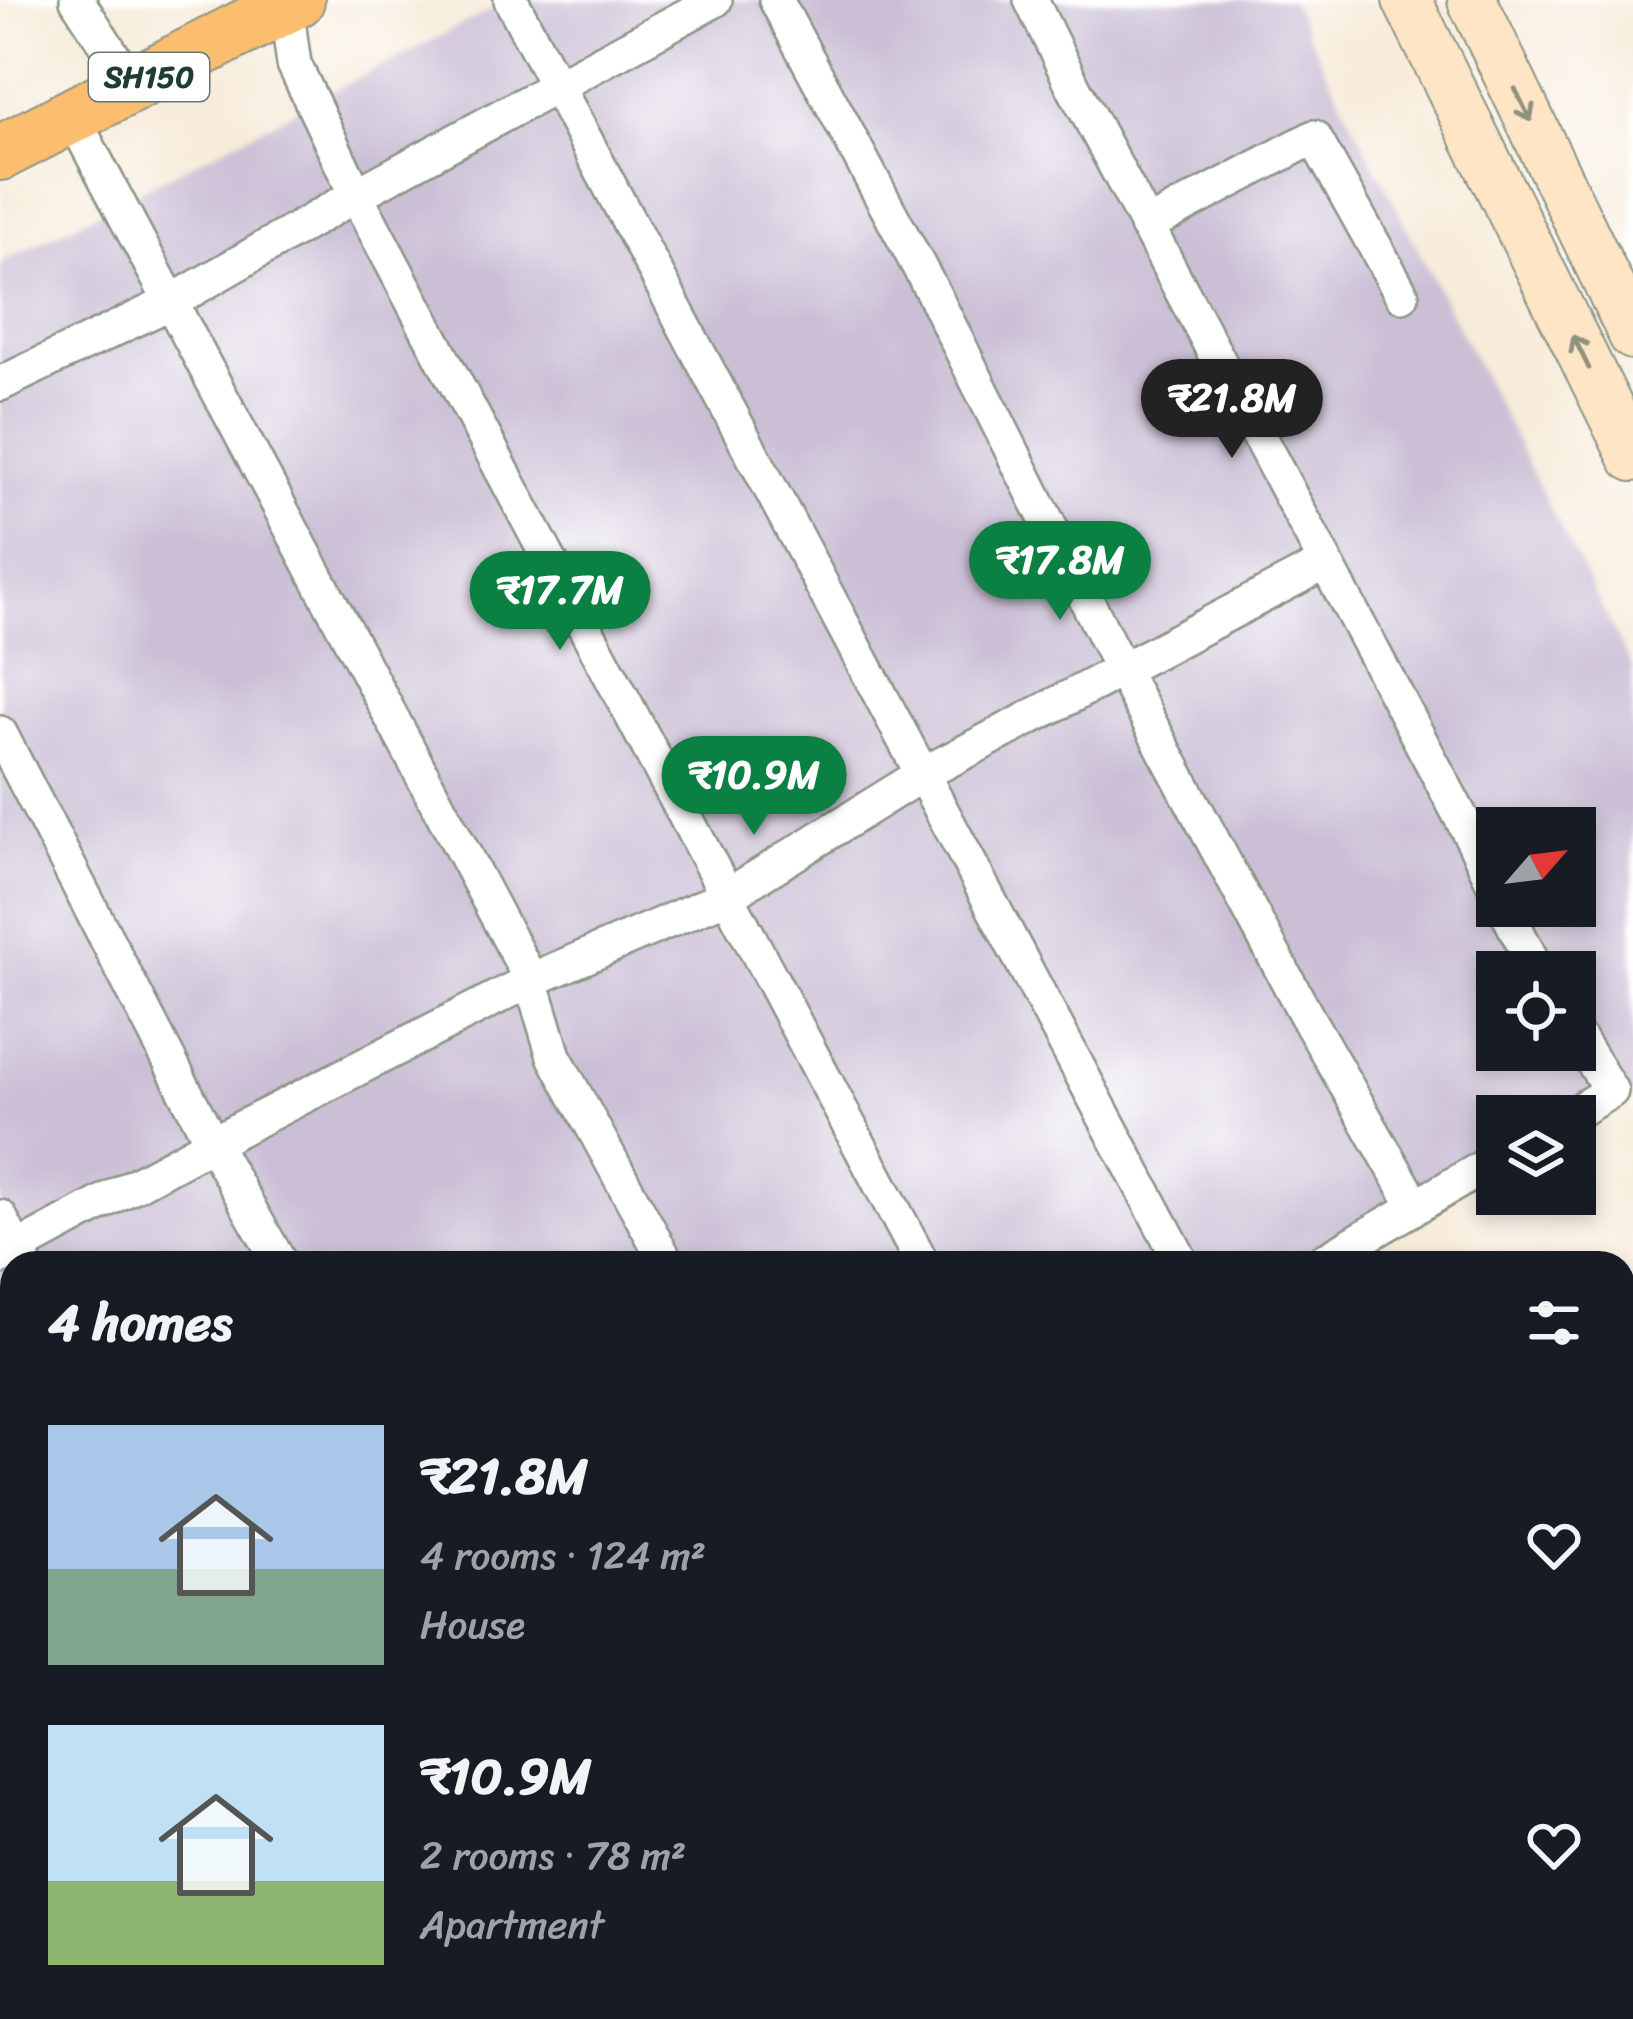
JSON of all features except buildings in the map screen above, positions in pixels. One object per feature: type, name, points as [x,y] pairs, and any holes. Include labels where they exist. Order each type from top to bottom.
[{"type":"main road","points":[[1407,0],[1633,457]]},
{"type":"main road","points":[[1472,0],[1633,335]]},
{"type":"main road","name":"SH150","points":[[0,153],[288,2]]},
{"type":"street","points":[[77,0],[132,85]]},
{"type":"street","points":[[511,0],[1176,1251]]},
{"type":"street","points":[[0,384],[170,302],[715,0]]},
{"type":"street","points":[[776,0],[933,292],[1122,671],[1307,1017],[1415,1207]]},
{"type":"street","points":[[1031,0],[1476,846]]},
{"type":"street","points":[[288,2],[294,64],[356,195],[916,1251]]},
{"type":"street","points":[[72,116],[531,980],[554,1056],[660,1251]]},
{"type":"street","points":[[1146,226],[1314,137],[1402,295]]},
{"type":"street","points":[[24,1251],[212,1143],[531,980],[727,896],[921,775],[1325,563]]},
{"type":"street","points":[[0,733],[212,1143],[273,1251]]},
{"type":"street","points":[[1596,1100],[1633,1064]]},
{"type":"street","points":[[1596,1068],[1610,1091]]},
{"type":"street","points":[[1341,1251],[1476,1171]]},
{"type":"street","points":[[0,1217],[12,1251]]},
{"type":"shaded area","points":[[510,0],[1290,0],[1633,669],[1633,1094],[1596,1114],[1596,1095],[1476,1095],[1476,1177],[1338,1251],[0,1251],[0,263]]}]
